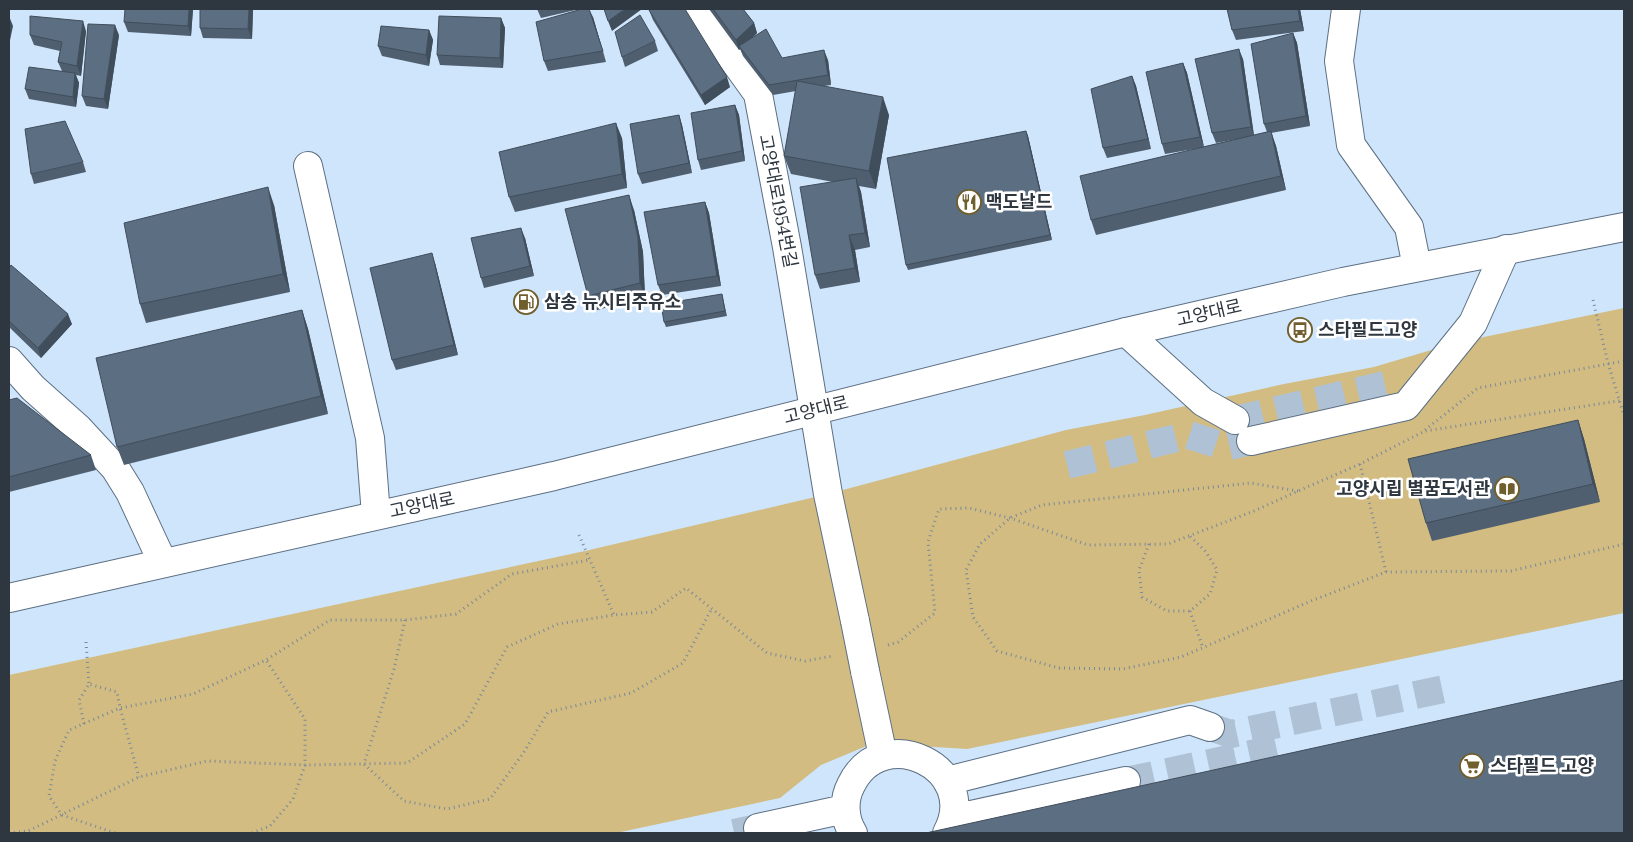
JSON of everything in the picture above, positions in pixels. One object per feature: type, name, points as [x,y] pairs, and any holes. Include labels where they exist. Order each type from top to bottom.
[{"type":"main road","name":"고양대로1954번길","points":[[697,9],[758,94],[788,247],[828,494],[883,756]]},
{"type":"main road","points":[[1346,9],[1338,61],[1351,145],[1382,192],[1409,227],[1417,267]]},
{"type":"main road","points":[[308,166],[370,438],[376,514]]},
{"type":"main road","name":"고양대로","points":[[9,598],[376,514],[554,476],[1126,332],[1343,282],[1624,227]]},
{"type":"main road","points":[[1126,332],[1203,402],[1243,431],[1406,406],[1473,323],[1506,249]]},
{"type":"main road","points":[[9,361],[33,388],[78,428],[115,468],[130,492],[163,563]]},
{"type":"main road","points":[[947,781],[1190,720],[1210,727]]},
{"type":"main road","points":[[758,828],[849,821],[848,792],[855,776],[868,764],[883,756],[908,754],[930,762],[940,771],[947,781],[953,799],[950,826],[1126,781]]},
{"type":"path","points":[[1593,300],[1608,363],[1622,400],[1624,416]]},
{"type":"path","points":[[880,647],[898,642],[935,613],[928,542],[939,509],[970,508],[1010,518],[1088,545],[1168,544],[1254,511],[1360,464],[1425,431],[1478,388],[1624,361]]},
{"type":"path","points":[[1425,431],[1622,400]]},
{"type":"path","points":[[1360,464],[1386,572]]},
{"type":"path","points":[[1298,491],[1251,483],[1042,505],[1010,518],[980,544],[966,570],[973,617],[997,651],[1059,668],[1123,669],[1180,657],[1386,572],[1511,571],[1624,544]]},
{"type":"path","points":[[579,535],[614,615]]},
{"type":"path","points":[[1149,544],[1139,570],[1142,597],[1168,611],[1190,611],[1210,594],[1216,570],[1206,552],[1189,535]]},
{"type":"path","points":[[115,833],[62,815],[49,796],[55,761],[69,730],[120,708],[193,694],[266,660],[330,620],[405,620],[456,614],[512,574],[589,560]]},
{"type":"path","points":[[9,833],[28,831],[139,777],[207,761],[305,765],[407,763],[465,724],[507,647],[558,624],[614,615],[652,612],[686,588],[767,653],[805,661],[833,656]]},
{"type":"path","points":[[364,764],[404,801],[448,809],[490,799],[524,752],[548,712],[631,693],[683,663],[712,608]]},
{"type":"path","points":[[1190,611],[1202,648]]},
{"type":"path","points":[[364,764],[394,669],[405,620]]},
{"type":"path","points":[[84,724],[79,700],[89,684],[86,642]]},
{"type":"path","points":[[252,833],[270,826],[293,799],[305,765],[305,719],[266,660]]},
{"type":"path","points":[[89,684],[117,692],[139,777]]},
{"type":"shaded area","points":[[1624,308],[1624,613],[967,749],[919,746],[881,740],[821,765],[780,798],[616,833],[9,833],[9,675],[585,551],[828,494],[1066,430],[1374,367],[1455,343]]},
{"type":"building","points":[[125,9],[189,9],[188,26],[124,22]]},
{"type":"building","points":[[200,9],[249,9],[248,29],[200,28]]},
{"type":"building","points":[[582,9],[589,9],[603,51],[544,61],[536,22]]},
{"type":"building","points":[[604,9],[625,9],[608,21]]},
{"type":"building","points":[[650,9],[685,9],[727,77],[701,95]]},
{"type":"building","points":[[713,9],[743,9],[754,23],[736,40]]},
{"type":"building","points":[[1227,9],[1298,9],[1300,21],[1232,30]]},
{"type":"building","points":[[640,15],[655,41],[622,57],[615,32]]},
{"type":"building","points":[[30,16],[83,21],[77,66],[58,62],[62,42],[30,35]]},
{"type":"building","points":[[439,16],[501,18],[500,58],[437,55]]},
{"type":"building","points":[[88,24],[115,25],[104,99],[82,96]]},
{"type":"building","points":[[381,26],[429,30],[426,55],[378,46]]},
{"type":"building","points":[[766,29],[782,58],[824,50],[828,75],[769,85],[739,46]]},
{"type":"building","points":[[1293,33],[1306,116],[1264,124],[1251,44]]},
{"type":"building","points":[[1239,49],[1251,127],[1212,133],[1195,59]]},
{"type":"building","points":[[1183,63],[1200,137],[1162,144],[1146,72]]},
{"type":"building","points":[[29,67],[75,73],[73,97],[25,89]]},
{"type":"building","points":[[1132,76],[1148,139],[1103,148],[1091,89]]},
{"type":"building","points":[[797,81],[883,97],[869,171],[784,156]]},
{"type":"building","points":[[735,105],[742,151],[698,160],[691,113]]},
{"type":"building","points":[[679,115],[689,163],[638,174],[630,124]]},
{"type":"building","points":[[65,121],[83,162],[31,174],[25,129]]},
{"type":"building","points":[[616,123],[622,174],[509,197],[499,152]]},
{"type":"building","name":"맥도날드","points":[[1026,131],[1050,235],[906,265],[887,158]]},
{"type":"building","points":[[1271,131],[1281,176],[1091,220],[1080,176]]},
{"type":"building","points":[[856,178],[865,233],[849,235],[855,268],[815,275],[800,187]]},
{"type":"building","points":[[268,187],[283,274],[140,304],[124,223]]},
{"type":"building","points":[[629,195],[638,237],[640,283],[588,296],[565,209]]},
{"type":"building","points":[[705,202],[717,276],[658,285],[644,212]]},
{"type":"building","points":[[521,228],[530,266],[481,278],[471,238]]},
{"type":"building","points":[[432,253],[454,345],[392,360],[370,268]]},
{"type":"building","points":[[11,265],[68,314],[38,348],[9,321],[9,268]]},
{"type":"building","points":[[722,294],[725,311],[664,322],[661,304]]},
{"type":"building","points":[[302,310],[321,396],[117,447],[96,358]]},
{"type":"building","points":[[17,398],[91,455],[9,477],[9,400]]},
{"type":"building","name":"고양시립 별꿈도서관","points":[[1578,420],[1593,484],[1426,523],[1408,459]]},
{"type":"building","name":"스타필드 고양","points":[[1624,680],[1624,833],[926,833]]},
{"type":"tunnel","points":[[1235,420],[1393,383]]},
{"type":"tunnel","points":[[1067,465],[1189,435],[1226,447],[1251,441]]},
{"type":"tunnel","points":[[1210,727],[1231,734],[1444,689]]},
{"type":"tunnel","points":[[1126,781],[1284,747]]},
{"type":"tunnel","points":[[734,833],[758,828]]},
{"type":"place","name":"맥도날드","points":[[969,202]]},
{"type":"place","name":"삼송 뉴시티주유소","points":[[526,302]]},
{"type":"place","name":"스타필드고양","points":[[1300,330]]},
{"type":"place","name":"고양시립 별꿈도서관","points":[[1507,489]]},
{"type":"place","name":"스타필드 고양","points":[[1472,766]]}]
